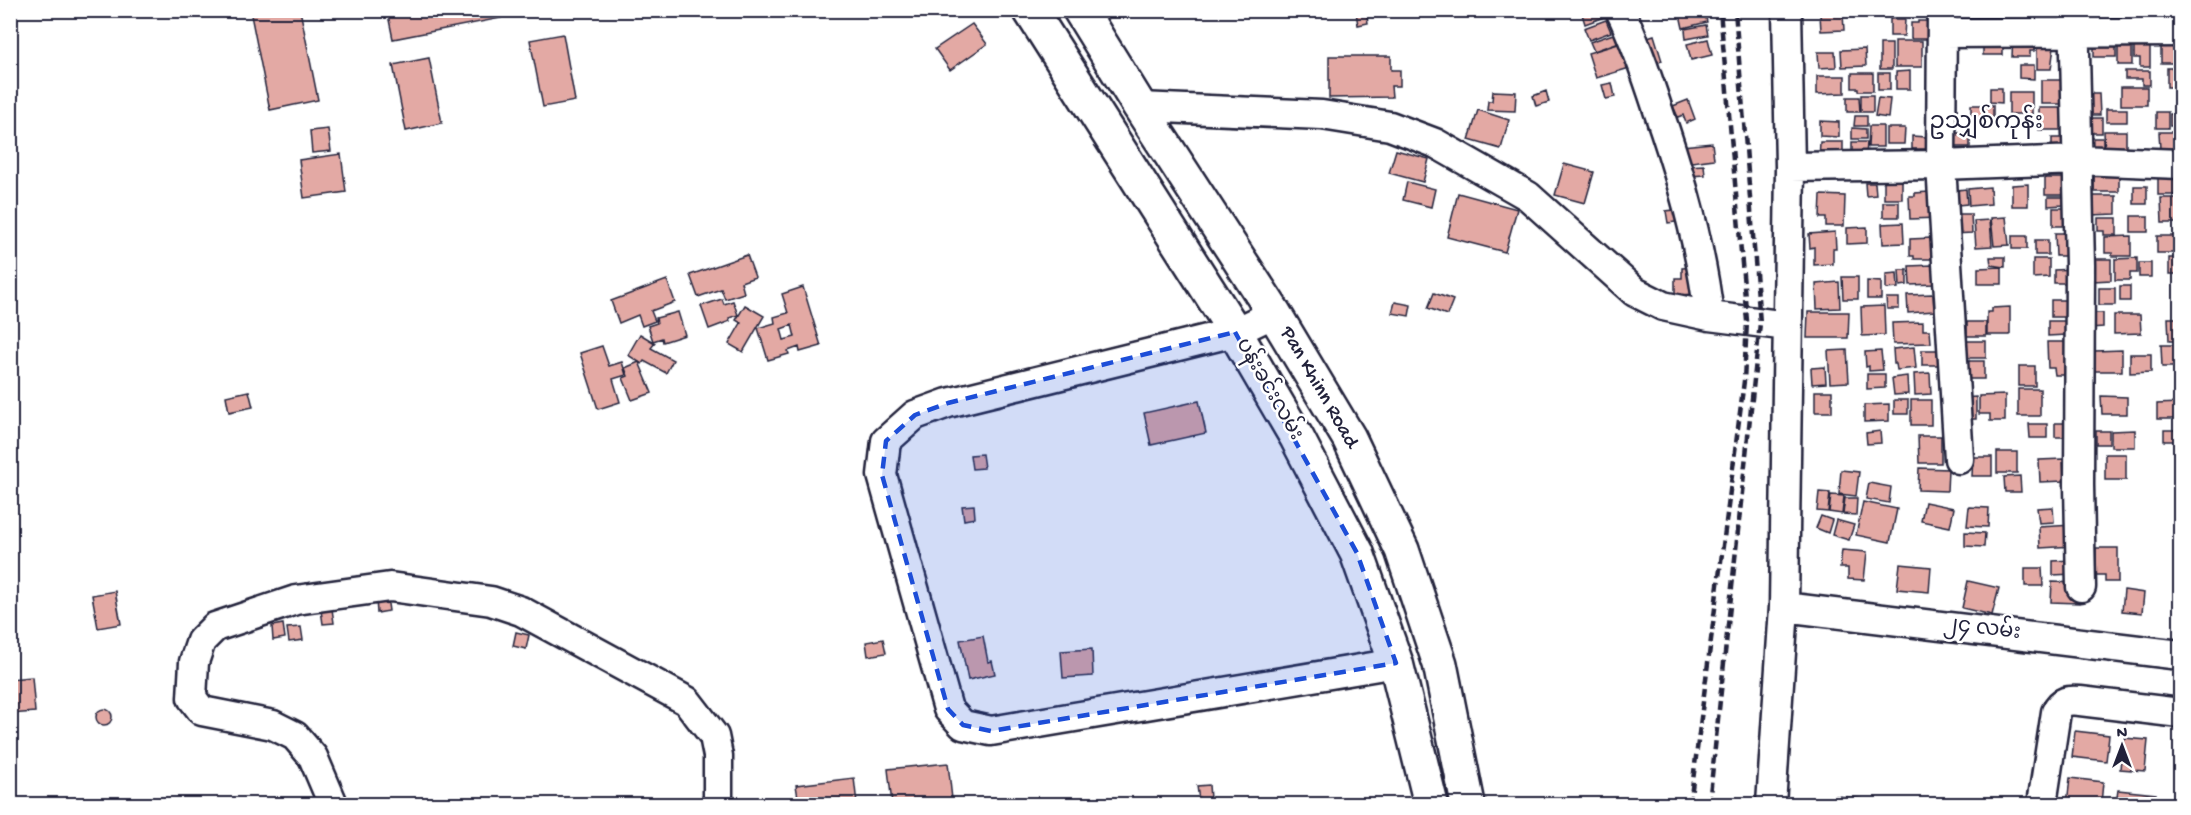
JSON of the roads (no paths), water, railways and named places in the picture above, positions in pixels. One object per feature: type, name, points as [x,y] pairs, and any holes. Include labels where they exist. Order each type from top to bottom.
[{"type":"main road","name":"ပန်းခင်းလမ်း","points":[[1030,10],[1235,332],[1297,438],[1357,553],[1396,663],[1426,799]]},
{"type":"main road","name":"Pan Khinn Road","points":[[1080,10],[1274,313],[1349,438],[1402,550],[1440,664],[1468,798]]},
{"type":"street","points":[[1620,10],[1635,42],[1677,164],[1705,283],[1709,316]]},
{"type":"street","points":[[1771,804],[1784,606],[1790,167],[1787,10]]},
{"type":"street","points":[[1959,459],[1941,165],[1942,22],[2074,22],[2181,32]]},
{"type":"street","points":[[2074,22],[2080,265],[2081,587]]},
{"type":"street","points":[[1140,107],[1322,115],[1390,126],[1435,143],[1528,196],[1635,292],[1663,306],[1709,316],[1788,326]]},
{"type":"street","points":[[1790,167],[2078,160],[2181,164]]},
{"type":"street","points":[[1274,313],[1235,332],[948,403],[915,415],[886,441],[882,475],[948,709],[963,725],[991,731],[1396,663]]},
{"type":"street","points":[[333,804],[313,757],[295,736],[273,725],[202,711],[197,707],[192,698],[191,685],[194,662],[201,641],[215,627],[296,600],[390,587],[490,601],[521,611],[687,700],[714,736],[718,756],[718,804]]},
{"type":"street","name":"၂၄ လမ်း","points":[[1784,606],[2181,655]]},
{"type":"street","points":[[2042,804],[2059,705],[2067,700],[2080,700],[2181,712]]},
{"type":"railway","points":[[1690,804],[1744,381],[1747,321],[1720,10]]},
{"type":"railway","points":[[1709,804],[1760,323],[1735,10]]},
{"type":"district","name":"ဥသျှစ်ကုန်း","points":[[1986,123]]}]
